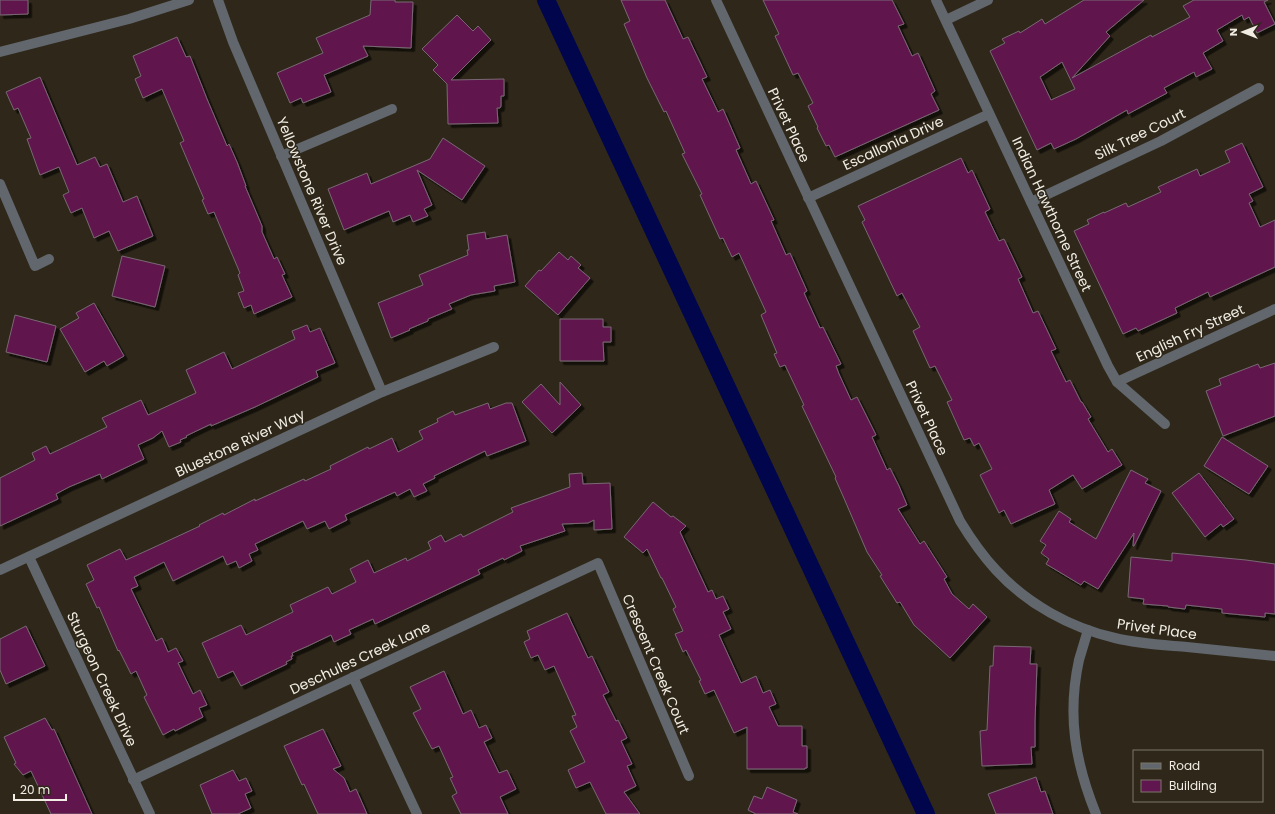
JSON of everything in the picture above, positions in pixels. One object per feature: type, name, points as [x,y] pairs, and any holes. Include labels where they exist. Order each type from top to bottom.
[{"type":"street","points":[[0,52],[129,19],[189,0]]},
{"type":"street","name":"Yellowstone River Drive","points":[[218,0],[233,42],[382,392]]},
{"type":"street","name":"Privet Place","points":[[716,0],[960,521],[976,548],[996,571],[1020,592],[1047,611],[1074,625],[1116,638],[1144,643],[1275,656]]},
{"type":"street","name":"Indian Hawthorne Street","points":[[936,0],[1108,366],[1117,382],[1165,424]]},
{"type":"street","points":[[946,20],[988,0]]},
{"type":"street","name":"Silk Tree Court","points":[[1030,202],[1161,141],[1259,88]]},
{"type":"street","points":[[282,156],[392,109]]},
{"type":"street","name":"Escallonia Drive","points":[[808,198],[990,114]]},
{"type":"street","points":[[0,184],[35,266],[49,259]]},
{"type":"street","name":"English Fry Street","points":[[1117,382],[1275,309]]},
{"type":"street","name":"Bluestone River Way","points":[[0,570],[382,392],[494,346]]},
{"type":"street","name":"Sturgeon Creek Drive","points":[[29,557],[150,814]]},
{"type":"street","name":"Deschules Creek Lane","points":[[133,780],[598,563]]},
{"type":"street","name":"Crescent Creek Court","points":[[598,563],[689,776]]},
{"type":"street","points":[[1088,630],[1079,659],[1073,721],[1076,752],[1084,785],[1096,814]]},
{"type":"street","points":[[353,677],[417,814]]},
{"type":"building","points":[[0,0],[28,0],[28,14],[0,15]]},
{"type":"building","points":[[371,0],[413,2],[411,48],[363,46],[368,56],[324,75],[331,92],[303,103],[301,98],[290,103],[277,73],[323,53],[316,38],[370,15]]},
{"type":"building","points":[[621,0],[665,0],[683,39],[688,37],[707,77],[702,79],[718,112],[723,109],[740,148],[736,150],[751,184],[756,181],[774,220],[771,221],[786,255],[790,253],[807,291],[804,293],[820,328],[823,327],[841,364],[836,366],[851,400],[857,397],[876,435],[872,437],[887,470],[890,468],[899,486],[907,505],[898,509],[920,544],[924,541],[947,577],[944,579],[952,594],[969,609],[973,604],[987,617],[950,658],[914,625],[900,602],[897,603],[880,576],[882,575],[867,552],[835,478],[836,477],[802,406],[804,405],[785,365],[780,367],[774,354],[777,353],[761,315],[766,312],[739,253],[732,257],[723,238],[720,239],[700,195],[702,194],[682,154],[685,153],[666,111],[664,112],[647,78],[624,24],[630,21]]},
{"type":"building","points":[[763,0],[892,0],[904,24],[898,26],[912,56],[918,53],[935,91],[931,94],[939,110],[835,157],[829,145],[826,146],[817,128],[818,127],[808,106],[813,103],[798,73],[793,75],[775,36],[779,34]]},
{"type":"building","points":[[1084,0],[1144,0],[1106,32],[1110,36],[1072,78],[1151,35],[1152,37],[1190,17],[1183,6],[1194,0],[1268,0],[1264,2],[1275,24],[1257,33],[1249,17],[1244,20],[1242,15],[1217,30],[1223,41],[1203,53],[1212,69],[1196,77],[1194,72],[1164,88],[1167,93],[1128,114],[1127,110],[1076,139],[1054,149],[1051,143],[1037,150],[990,51],[1005,43],[1002,39],[1019,31],[1020,33],[1042,19],[1045,24]],"holes":[[[1062,62],[1075,89],[1051,100],[1040,77]]]},
{"type":"building","points":[[457,15],[473,31],[478,26],[491,40],[451,80],[504,79],[504,96],[501,96],[500,108],[497,108],[498,123],[448,124],[447,84],[433,70],[438,65],[422,49]]},
{"type":"building","points":[[177,37],[186,57],[190,56],[227,146],[229,144],[237,162],[245,186],[262,226],[262,232],[274,259],[277,257],[285,274],[282,275],[292,297],[254,314],[251,305],[244,308],[238,293],[244,291],[238,275],[240,273],[214,212],[208,214],[202,200],[204,199],[180,143],[184,141],[162,89],[143,98],[135,79],[141,76],[133,56]]},
{"type":"building","points":[[40,77],[77,165],[95,157],[100,167],[107,164],[123,202],[137,196],[153,236],[118,251],[109,231],[94,238],[82,208],[71,213],[63,195],[69,192],[59,167],[40,175],[27,139],[31,138],[18,108],[14,110],[6,92]]},
{"type":"building","points":[[443,138],[485,166],[462,200],[417,170],[432,205],[424,209],[428,216],[413,222],[410,215],[393,222],[389,211],[344,230],[328,189],[367,173],[371,184],[430,159]]},
{"type":"building","points":[[1242,143],[1263,187],[1249,194],[1253,201],[1249,203],[1260,227],[1275,220],[1275,267],[1210,297],[1208,292],[1175,308],[1177,313],[1138,331],[1136,328],[1123,334],[1074,231],[1089,224],[1087,220],[1104,212],[1126,203],[1128,207],[1161,192],[1158,187],[1197,169],[1200,176],[1230,162],[1225,151]]},
{"type":"building","points":[[961,158],[968,173],[972,170],[990,209],[985,212],[999,241],[1004,239],[1022,277],[1018,279],[1033,313],[1038,311],[1056,349],[1051,351],[1066,382],[1070,380],[1081,402],[1091,417],[1088,419],[1108,452],[1112,449],[1122,465],[1082,489],[1073,475],[1049,490],[1055,504],[1011,524],[1004,510],[999,513],[980,475],[992,469],[979,443],[974,446],[970,438],[964,440],[947,402],[952,400],[935,366],[930,368],[913,331],[920,327],[902,293],[897,296],[862,222],[865,220],[858,206]]},
{"type":"building","points":[[485,232],[486,239],[507,235],[515,282],[494,286],[495,291],[471,295],[449,304],[452,309],[428,319],[428,321],[391,338],[378,303],[423,285],[419,275],[468,255],[467,250],[469,250],[467,235]]},
{"type":"building","points":[[559,252],[568,260],[571,256],[581,265],[578,268],[590,278],[558,315],[525,286],[539,270],[541,271]]},
{"type":"building","points":[[122,256],[165,266],[155,307],[112,296]]},
{"type":"building","points":[[94,303],[124,356],[107,366],[104,361],[85,372],[60,329],[79,318],[76,313]]},
{"type":"building","points":[[15,315],[56,326],[47,362],[6,352]]},
{"type":"building","points":[[560,319],[603,319],[603,327],[611,327],[611,342],[603,342],[604,361],[560,361]]},
{"type":"building","points":[[307,325],[310,332],[320,328],[335,363],[316,371],[318,377],[255,407],[211,426],[211,424],[186,436],[187,437],[180,440],[181,442],[169,447],[162,431],[153,438],[138,445],[144,459],[102,479],[100,474],[69,487],[56,494],[58,499],[0,526],[0,478],[35,460],[32,453],[46,446],[50,454],[107,427],[102,418],[141,400],[148,415],[196,393],[186,370],[224,352],[232,369],[295,339],[292,331]]},
{"type":"building","points":[[1275,363],[1275,416],[1223,436],[1206,391],[1221,385],[1219,379],[1258,364],[1260,368]]},
{"type":"building","points":[[560,382],[581,405],[552,433],[522,402],[541,384],[560,405]]},
{"type":"building","points":[[488,403],[490,409],[506,403],[512,403],[526,441],[487,456],[485,451],[434,476],[435,478],[423,484],[427,491],[414,497],[410,489],[397,496],[395,492],[345,515],[347,520],[329,529],[325,521],[307,529],[303,521],[255,544],[258,550],[249,554],[252,561],[239,568],[236,561],[227,565],[223,556],[173,581],[164,562],[134,577],[138,586],[131,589],[156,641],[162,638],[168,652],[176,648],[183,661],[178,663],[193,694],[200,690],[207,705],[199,708],[203,717],[175,731],[174,729],[163,735],[144,697],[147,695],[136,671],[131,674],[119,650],[118,651],[99,607],[97,608],[86,584],[94,580],[87,565],[120,549],[126,560],[200,526],[199,525],[223,513],[224,515],[255,499],[255,501],[304,479],[305,481],[331,469],[330,466],[368,447],[369,449],[392,438],[398,452],[423,439],[419,431],[438,422],[437,419],[453,411],[455,415]]},
{"type":"building","points":[[1222,437],[1268,466],[1249,494],[1204,466]]},
{"type":"building","points":[[1131,470],[1148,479],[1145,483],[1161,491],[1134,546],[1134,533],[1098,589],[1084,581],[1081,585],[1046,564],[1049,559],[1041,553],[1046,545],[1040,541],[1059,511],[1071,519],[1069,522],[1096,539]]},
{"type":"building","points":[[582,473],[583,484],[610,483],[612,529],[594,530],[594,520],[588,523],[562,524],[565,531],[520,546],[522,551],[478,570],[480,574],[375,624],[373,619],[349,630],[351,634],[334,642],[331,635],[292,653],[292,659],[286,662],[287,664],[241,686],[233,671],[218,678],[202,643],[241,625],[246,635],[293,612],[290,605],[328,587],[332,594],[356,582],[350,569],[368,560],[374,573],[406,558],[407,561],[431,549],[428,542],[441,535],[445,542],[461,534],[463,537],[513,512],[511,508],[570,487],[569,474]]},
{"type":"building","points":[[1199,473],[1234,519],[1223,527],[1221,524],[1205,537],[1172,493]]},
{"type":"building","points":[[653,502],[671,517],[673,516],[686,526],[680,532],[708,592],[712,590],[716,599],[723,596],[729,609],[723,612],[731,629],[719,635],[741,683],[756,676],[763,693],[770,690],[776,704],[769,707],[778,726],[802,726],[802,746],[807,746],[807,768],[747,769],[747,727],[734,733],[714,690],[705,694],[699,681],[701,680],[686,650],[683,652],[675,634],[683,631],[673,609],[676,607],[662,578],[647,549],[643,553],[624,537]]},
{"type":"building","points":[[1172,553],[1275,564],[1275,614],[1265,613],[1265,617],[1222,613],[1222,609],[1186,605],[1185,609],[1143,604],[1144,599],[1128,597],[1131,557],[1172,561]]},
{"type":"building","points":[[567,613],[588,658],[592,656],[609,692],[603,695],[616,721],[618,720],[627,738],[621,741],[632,764],[627,766],[636,786],[624,792],[640,814],[606,814],[590,782],[576,788],[568,770],[585,762],[570,731],[577,727],[572,716],[576,715],[554,666],[545,670],[538,655],[531,658],[524,642],[530,639],[527,631]]},
{"type":"building","points":[[26,626],[45,666],[6,684],[0,670],[0,639]]},
{"type":"building","points":[[994,646],[1031,647],[1030,664],[1037,664],[1035,747],[1031,747],[1032,764],[982,766],[980,731],[987,730],[990,666],[993,666]]},
{"type":"building","points":[[444,671],[463,714],[471,710],[479,728],[486,725],[492,738],[484,742],[499,773],[507,770],[516,789],[500,797],[508,814],[461,814],[452,796],[457,793],[450,778],[453,777],[439,746],[432,749],[413,713],[421,709],[410,687]]},
{"type":"building","points":[[45,718],[52,730],[54,729],[92,814],[51,814],[31,771],[23,775],[14,764],[16,763],[4,737]]},
{"type":"building","points":[[323,729],[341,766],[333,769],[344,778],[350,792],[356,789],[367,814],[318,814],[304,784],[302,785],[284,746]]},
{"type":"building","points":[[233,770],[239,781],[246,778],[252,791],[245,794],[251,808],[238,814],[212,814],[200,785]]},
{"type":"building","points":[[1036,777],[1041,792],[1045,791],[1053,814],[996,814],[988,794]]},
{"type":"building","points":[[767,787],[797,800],[793,812],[798,814],[756,814],[748,810],[754,796],[762,799]]},
{"type":"waterway","points":[[546,0],[926,814]]}]
